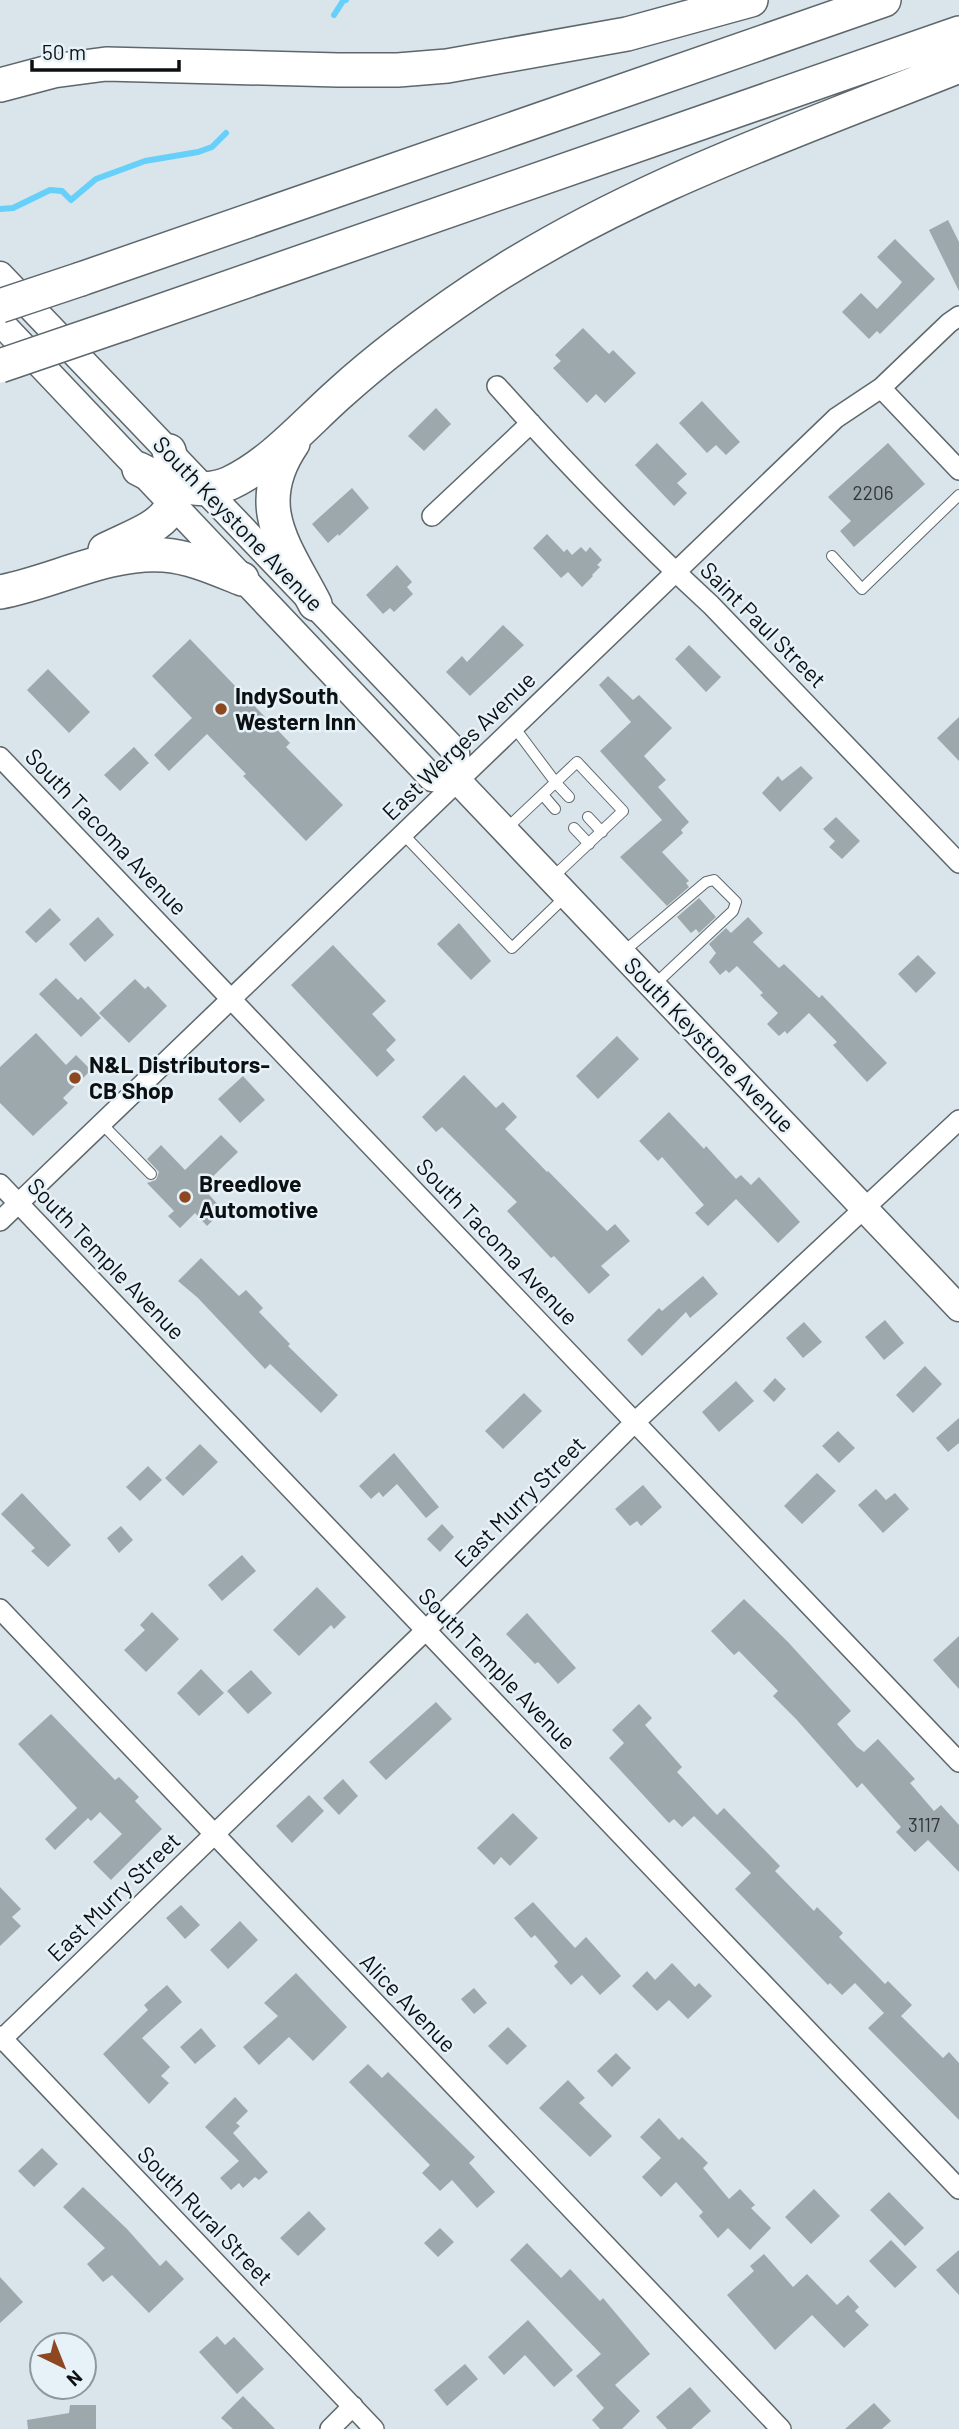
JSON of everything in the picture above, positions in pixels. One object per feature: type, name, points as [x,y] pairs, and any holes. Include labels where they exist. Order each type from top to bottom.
[{"type":"highway","points":[[0,85],[53,71],[107,64],[338,70],[398,70],[447,66],[627,34],[751,0]]},
{"type":"highway","points":[[0,306],[884,0]]},
{"type":"highway","points":[[0,366],[959,33]]},
{"type":"highway","points":[[74,572],[104,550],[156,526],[184,493],[227,485],[257,467],[342,390],[400,343],[472,292],[565,234],[669,183],[959,66]]},
{"type":"highway","points":[[304,426],[276,471],[272,513],[287,551],[315,604]]},
{"type":"highway","points":[[169,451],[184,493]]},
{"type":"highway","points":[[139,470],[184,493]]},
{"type":"highway","points":[[0,592],[40,583],[112,560],[163,555],[198,562],[242,579]]},
{"type":"main road","name":"South Keystone Avenue","points":[[0,275],[169,451]]},
{"type":"main road","name":"South Keystone Avenue","points":[[0,322],[139,470]]},
{"type":"main road","name":"South Keystone Avenue","points":[[184,493],[242,579],[432,778],[458,781],[959,1308]]},
{"type":"main road","name":"South Keystone Avenue","points":[[184,493],[315,604],[456,752],[458,781]]},
{"type":"street","name":"East Werges Avenue","points":[[0,1221],[836,418],[881,388],[959,316]]},
{"type":"street","name":"Saint Paul Street","points":[[497,386],[959,863]]},
{"type":"street","points":[[881,388],[959,470]]},
{"type":"street","points":[[432,516],[531,424]]},
{"type":"street","name":"South Tacoma Avenue","points":[[0,757],[959,1762]]},
{"type":"street","name":"East Murry Street","points":[[1,2039],[426,1630],[635,1422],[959,1119]]},
{"type":"street","name":"South Temple Avenue","points":[[0,1184],[959,2189]]},
{"type":"street","name":"Alice Avenue","points":[[0,1609],[781,2429]]},
{"type":"street","name":"South Rural Street","points":[[1,2039],[374,2429]]},
{"type":"street","points":[[330,2429],[353,2406]]},
{"type":"lane","points":[[832,556],[862,589],[959,495]]},
{"type":"lane","points":[[514,727],[569,797]]},
{"type":"lane","points":[[403,834],[512,948],[589,844],[623,811],[577,762],[505,830]]},
{"type":"lane","points":[[542,795],[555,809]]},
{"type":"lane","points":[[588,817],[602,832]]},
{"type":"lane","points":[[574,828],[589,844]]},
{"type":"lane","points":[[621,953],[706,882],[715,880],[733,898],[736,902],[733,911],[653,986]]},
{"type":"lane","points":[[102,1124],[150,1174]]},
{"type":"building","points":[[948,220],[959,242],[959,291],[929,230]]},
{"type":"building","points":[[895,239],[935,279],[880,334],[877,331],[869,339],[842,312],[861,293],[877,309],[902,282],[877,257]]},
{"type":"building","points":[[583,328],[609,354],[613,350],[636,373],[605,403],[596,394],[587,403],[553,368],[561,361],[555,355]]},
{"type":"building","points":[[702,401],[740,442],[726,455],[716,445],[707,453],[679,423]]},
{"type":"building","points":[[436,408],[451,424],[424,451],[408,436]]},
{"type":"building","points":[[657,443],[687,474],[677,483],[687,493],[674,506],[635,465]]},
{"type":"building","points":[[888,443],[925,484],[854,547],[840,531],[851,521],[828,497]]},
{"type":"building","points":[[352,488],[369,508],[328,543],[312,524]]},
{"type":"building","points":[[547,534],[564,552],[567,549],[572,555],[581,547],[586,552],[590,547],[602,560],[597,565],[600,567],[582,587],[568,572],[561,578],[533,548]]},
{"type":"building","points":[[397,565],[412,582],[407,587],[413,594],[394,612],[390,608],[383,614],[366,595]]},
{"type":"building","points":[[503,625],[524,645],[470,696],[446,672],[462,656],[467,662]]},
{"type":"building","name":"IndySouth Western Inn","points":[[190,639],[290,743],[286,747],[343,805],[306,841],[207,734],[169,771],[154,755],[192,718],[152,676]]},
{"type":"building","points":[[689,645],[721,677],[706,692],[675,659]]},
{"type":"building","points":[[48,669],[90,712],[69,733],[27,690]]},
{"type":"building","points":[[608,676],[633,700],[639,695],[672,728],[644,756],[666,780],[658,787],[689,822],[681,830],[683,833],[662,852],[689,881],[686,883],[689,887],[667,906],[620,857],[662,820],[600,751],[631,722],[599,685]]},
{"type":"building","points":[[959,717],[959,761],[937,738]]},
{"type":"building","points":[[134,747],[149,763],[120,791],[104,775]]},
{"type":"building","points":[[801,766],[813,778],[780,812],[762,793],[778,776],[782,781]]},
{"type":"building","points":[[836,817],[860,841],[842,859],[829,847],[835,841],[823,829]]},
{"type":"building","points":[[699,898],[716,917],[699,933],[696,929],[691,933],[677,917]]},
{"type":"building","points":[[50,908],[61,920],[36,943],[25,932]]},
{"type":"building","points":[[98,917],[114,935],[85,962],[69,944]]},
{"type":"building","points":[[748,917],[763,933],[753,942],[779,968],[784,964],[819,998],[822,995],[887,1063],[867,1082],[833,1045],[837,1042],[809,1013],[787,1034],[785,1031],[779,1036],[767,1024],[778,1013],[760,995],[763,993],[737,966],[729,973],[726,970],[720,975],[709,962],[716,953],[709,944],[726,928],[731,933]]},
{"type":"building","points":[[459,923],[491,961],[471,980],[437,944]]},
{"type":"building","points":[[333,945],[386,1001],[372,1014],[396,1040],[386,1050],[395,1060],[377,1077],[291,985]]},
{"type":"building","points":[[918,955],[936,973],[916,993],[898,974]]},
{"type":"building","points":[[56,978],[78,1000],[81,997],[101,1018],[81,1037],[39,994]]},
{"type":"building","points":[[135,979],[145,989],[148,986],[167,1006],[129,1043],[99,1013]]},
{"type":"building","points":[[36,1033],[66,1065],[76,1055],[91,1070],[63,1098],[68,1103],[33,1136],[0,1103],[0,1067]]},
{"type":"building","points":[[617,1036],[639,1059],[598,1099],[576,1076]]},
{"type":"building","points":[[464,1075],[496,1108],[503,1102],[517,1117],[505,1129],[547,1172],[607,1231],[615,1224],[630,1241],[601,1266],[610,1275],[589,1294],[507,1211],[517,1202],[442,1127],[436,1132],[422,1117]]},
{"type":"building","points":[[243,1076],[265,1100],[240,1123],[218,1099]]},
{"type":"building","points":[[669,1112],[704,1149],[706,1146],[736,1179],[741,1175],[751,1185],[759,1177],[800,1222],[778,1243],[736,1199],[708,1226],[695,1213],[704,1205],[662,1157],[658,1161],[639,1141]]},
{"type":"building","name":"Breedlove Automotive","points":[[221,1135],[238,1152],[202,1187],[223,1210],[207,1226],[195,1213],[180,1228],[168,1216],[174,1211],[147,1183],[156,1180],[159,1172],[147,1159],[161,1145],[185,1170]]},
{"type":"building","points":[[201,1258],[239,1296],[246,1290],[263,1308],[259,1312],[290,1344],[288,1346],[338,1395],[321,1413],[270,1364],[265,1369],[198,1298],[178,1281]]},
{"type":"building","points":[[703,1276],[718,1294],[690,1318],[686,1312],[642,1356],[627,1340],[659,1308],[662,1311]]},
{"type":"building","points":[[885,1320],[904,1343],[884,1360],[865,1337]]},
{"type":"building","points":[[804,1322],[822,1342],[803,1358],[786,1338]]},
{"type":"building","points":[[925,1366],[942,1384],[913,1413],[896,1395]]},
{"type":"building","points":[[775,1378],[786,1389],[774,1402],[763,1391]]},
{"type":"building","points":[[736,1381],[754,1401],[719,1432],[702,1412]]},
{"type":"building","points":[[524,1393],[542,1411],[503,1449],[485,1431]]},
{"type":"building","points":[[959,1418],[959,1443],[948,1452],[936,1438]]},
{"type":"building","points":[[838,1431],[855,1448],[839,1463],[822,1446]]},
{"type":"building","points":[[200,1444],[218,1462],[183,1496],[165,1478]]},
{"type":"building","points":[[394,1453],[439,1507],[426,1518],[397,1484],[383,1497],[379,1492],[371,1499],[359,1486]]},
{"type":"building","points":[[148,1466],[162,1480],[140,1501],[126,1487]]},
{"type":"building","points":[[817,1473],[836,1491],[802,1524],[784,1506]]},
{"type":"building","points":[[643,1485],[662,1507],[641,1526],[637,1521],[630,1526],[615,1509]]},
{"type":"building","points":[[876,1489],[886,1500],[895,1493],[909,1509],[883,1533],[858,1505]]},
{"type":"building","points":[[22,1493],[71,1545],[48,1567],[31,1551],[35,1548],[1,1514]]},
{"type":"building","points":[[442,1524],[454,1537],[440,1552],[427,1539]]},
{"type":"building","points":[[121,1526],[133,1540],[119,1553],[107,1538]]},
{"type":"building","points":[[242,1555],[256,1571],[222,1601],[208,1585]]},
{"type":"building","points":[[317,1587],[346,1617],[334,1629],[331,1625],[299,1656],[273,1630]]},
{"type":"building","points":[[744,1599],[788,1642],[851,1711],[837,1724],[857,1747],[864,1752],[878,1739],[915,1779],[910,1783],[934,1811],[941,1805],[959,1825],[959,1872],[928,1840],[915,1852],[896,1832],[901,1827],[862,1783],[857,1788],[773,1696],[778,1691],[739,1651],[734,1655],[711,1631]]},
{"type":"building","points":[[152,1612],[179,1639],[146,1672],[124,1650],[145,1630],[140,1625]]},
{"type":"building","points":[[527,1613],[576,1668],[558,1684],[506,1634]]},
{"type":"building","points":[[959,1636],[959,1689],[933,1660]]},
{"type":"building","points":[[201,1669],[224,1693],[199,1716],[177,1693]]},
{"type":"building","points":[[251,1670],[272,1693],[248,1714],[227,1691]]},
{"type":"building","points":[[436,1702],[452,1719],[386,1780],[369,1762]]},
{"type":"building","points":[[639,1704],[652,1718],[645,1725],[682,1767],[677,1772],[717,1815],[724,1808],[780,1866],[775,1871],[814,1911],[817,1907],[843,1933],[839,1937],[885,1984],[888,1981],[912,2005],[901,2016],[943,2058],[949,2052],[959,2063],[959,2120],[868,2028],[884,2013],[855,1983],[842,1995],[830,1983],[828,1985],[735,1889],[751,1873],[694,1816],[682,1827],[674,1819],[669,1823],[609,1758],[624,1743],[612,1730]]},
{"type":"building","points":[[51,1714],[115,1780],[119,1777],[139,1797],[135,1801],[162,1829],[111,1880],[93,1862],[122,1834],[100,1812],[91,1821],[88,1818],[55,1850],[45,1839],[77,1808],[18,1744]]},
{"type":"building","points":[[343,1779],[358,1796],[339,1815],[323,1798]]},
{"type":"building","points":[[309,1795],[324,1811],[292,1843],[276,1826]]},
{"type":"building","points":[[513,1813],[538,1838],[510,1866],[501,1857],[494,1865],[477,1848]]},
{"type":"building","points":[[0,1887],[21,1909],[12,1917],[21,1926],[0,1946]]},
{"type":"building","points":[[533,1902],[575,1948],[586,1937],[621,1976],[600,1995],[582,1975],[571,1985],[554,1966],[558,1962],[535,1935],[531,1938],[514,1918]]},
{"type":"building","points":[[181,1905],[200,1925],[185,1939],[166,1918]]},
{"type":"building","points":[[240,1921],[258,1940],[228,1969],[210,1950]]},
{"type":"building","points":[[672,1963],[695,1987],[699,1983],[712,1996],[688,2019],[669,2000],[657,2011],[632,1986],[647,1971],[655,1980]]},
{"type":"building","points":[[296,1973],[347,2027],[313,2061],[289,2037],[259,2065],[243,2047],[278,2016],[264,2003]]},
{"type":"building","points":[[167,1985],[182,2002],[142,2038],[170,2067],[161,2076],[169,2083],[149,2104],[103,2054],[148,2010],[144,2005]]},
{"type":"building","points":[[474,1988],[487,2003],[474,2014],[461,1999]]},
{"type":"building","points":[[508,2027],[527,2046],[507,2065],[488,2046]]},
{"type":"building","points":[[201,2028],[216,2046],[195,2064],[180,2047]]},
{"type":"building","points":[[616,2053],[631,2068],[612,2087],[597,2071]]},
{"type":"building","points":[[368,2064],[382,2078],[388,2072],[475,2157],[469,2163],[495,2192],[477,2208],[452,2180],[440,2191],[422,2173],[430,2165],[349,2082]]},
{"type":"building","points":[[568,2080],[585,2098],[579,2103],[612,2136],[590,2157],[539,2108]]},
{"type":"building","points":[[235,2097],[248,2111],[236,2123],[240,2126],[233,2133],[268,2172],[259,2180],[255,2177],[243,2188],[239,2183],[231,2190],[220,2178],[239,2161],[205,2127]]},
{"type":"building","points":[[659,2118],[679,2140],[682,2137],[708,2163],[703,2168],[729,2199],[740,2189],[755,2205],[751,2208],[771,2228],[750,2250],[728,2228],[718,2238],[699,2216],[703,2212],[676,2182],[661,2197],[642,2177],[661,2158],[640,2137]]},
{"type":"building","points":[[42,2148],[58,2164],[34,2187],[18,2171]]},
{"type":"building","points":[[83,2187],[127,2229],[160,2266],[166,2260],[184,2279],[149,2313],[112,2275],[103,2282],[87,2264],[105,2248],[63,2207]]},
{"type":"building","points":[[814,2189],[840,2216],[811,2244],[785,2217]]},
{"type":"building","points":[[889,2192],[924,2228],[905,2246],[870,2210]]},
{"type":"building","points":[[309,2211],[326,2229],[298,2256],[280,2238]]},
{"type":"building","points":[[440,2228],[454,2242],[438,2257],[424,2243]]},
{"type":"building","points":[[891,2240],[917,2267],[895,2288],[869,2261]]},
{"type":"building","points":[[527,2243],[561,2278],[570,2269],[600,2301],[603,2298],[650,2354],[615,2385],[640,2411],[622,2429],[600,2429],[592,2420],[604,2408],[576,2376],[601,2354],[510,2260]]},
{"type":"building","points":[[959,2250],[959,2295],[936,2270]]},
{"type":"building","points":[[764,2254],[793,2287],[807,2274],[837,2305],[848,2295],[859,2307],[855,2311],[869,2325],[844,2348],[812,2315],[775,2350],[727,2295],[754,2271],[750,2266]]},
{"type":"building","points":[[0,2277],[23,2302],[0,2323]]},
{"type":"building","points":[[528,2320],[573,2370],[554,2387],[525,2355],[504,2375],[488,2357]]},
{"type":"building","points":[[217,2336],[225,2345],[234,2337],[264,2369],[237,2394],[199,2352]]},
{"type":"building","points":[[465,2364],[478,2379],[447,2406],[434,2390]]},
{"type":"building","points":[[690,2387],[711,2411],[691,2429],[667,2429],[656,2417]]},
{"type":"building","points":[[243,2396],[275,2429],[233,2429],[221,2418]]},
{"type":"building","points":[[874,2403],[891,2421],[882,2429],[845,2429]]},
{"type":"building","points":[[70,2405],[96,2405],[96,2429],[28,2429],[27,2420],[69,2413]]},
{"type":"waterway","points":[[334,15],[346,0]]},
{"type":"waterway","points":[[0,209],[13,208],[50,190],[62,191],[71,200],[96,179],[145,161],[198,152],[212,147],[226,133]]},
{"type":"place","name":"IndySouth Western Inn","points":[[221,709]]},
{"type":"place","name":"N&L Distributors- CB Shop","points":[[75,1078]]},
{"type":"place","name":"Breedlove Automotive","points":[[185,1197]]}]
